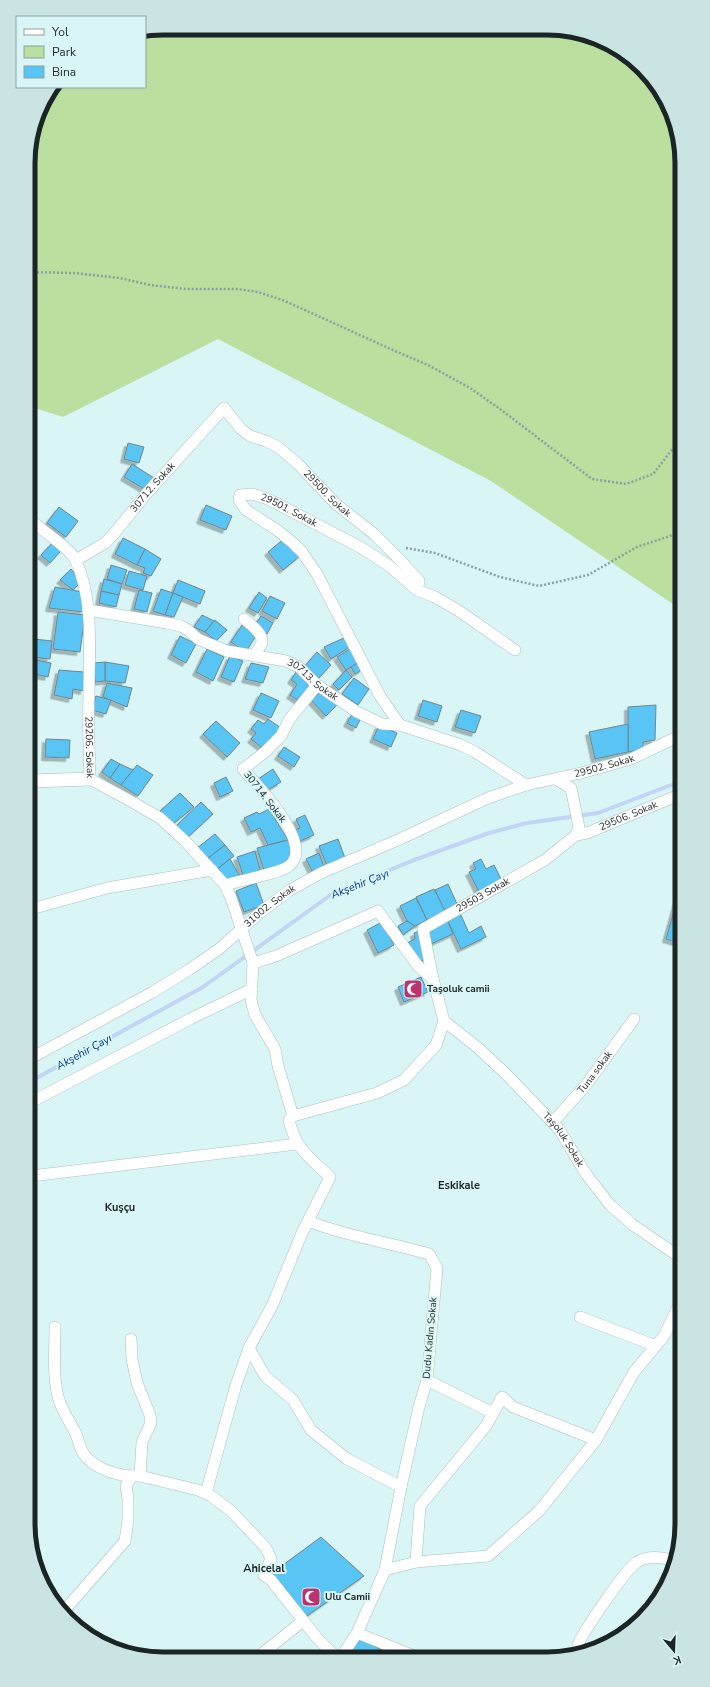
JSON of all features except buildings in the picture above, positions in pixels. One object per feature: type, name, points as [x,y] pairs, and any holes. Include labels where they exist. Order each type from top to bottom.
[{"type":"street","name":"29500. Sokak","points":[[224,408],[241,429],[250,436],[266,441],[290,456],[336,504],[385,545],[419,581],[417,590]]},
{"type":"street","name":"30712. Sokak","points":[[76,560],[105,543],[112,536],[147,493],[224,408]]},
{"type":"street","name":"29501. Sokak","points":[[400,725],[380,696],[317,574],[302,552],[277,530],[246,510],[239,500],[240,495],[260,495],[373,554],[417,590],[435,597],[459,611],[515,650]]},
{"type":"street","name":"29206. Sokak","points":[[35,523],[65,548],[76,560],[86,593],[90,638],[88,724],[90,779],[134,802],[160,818],[185,841],[212,870],[225,885],[231,898],[253,963]]},
{"type":"street","name":"30713. Sokak","points":[[88,610],[181,626],[198,639],[211,645],[254,656],[286,661],[299,667],[317,685],[357,712],[382,724],[400,725],[461,745],[526,785]]},
{"type":"street","points":[[244,618],[262,637],[262,642],[254,656]]},
{"type":"street","name":"30714. Sokak","points":[[225,885],[286,868],[295,860],[297,854],[295,842],[287,824],[273,804],[243,769],[265,752],[281,736],[290,720],[317,685]]},
{"type":"street","name":"29502. Sokak","points":[[526,785],[582,774],[631,759],[675,738]]},
{"type":"street","points":[[35,780],[90,779]]},
{"type":"street","points":[[556,779],[571,788],[578,831]]},
{"type":"street","name":"31002. Sokak","points":[[35,1056],[153,992],[218,949],[262,911],[290,890],[321,873],[400,839],[488,798],[526,785]]},
{"type":"street","name":"29506. Sokak","points":[[578,831],[587,833],[675,797]]},
{"type":"street","name":"29503 Sokak","points":[[433,979],[423,929],[545,860],[578,831]]},
{"type":"street","points":[[35,908],[107,888],[212,870]]},
{"type":"street","points":[[206,1493],[236,1385],[249,1348],[272,1306],[308,1221],[330,1178],[301,1150],[293,1137],[289,1120],[293,1116],[377,1093],[404,1080],[436,1045],[444,1021],[433,979],[418,966],[378,911],[276,956],[253,963],[251,1000],[255,1015],[275,1049],[278,1066],[293,1116]]},
{"type":"street","points":[[35,1100],[190,1019],[252,989]]},
{"type":"street","name":"Tuna sokak","points":[[552,1122],[586,1084],[634,1019]]},
{"type":"street","name":"Taşoluk Sokak","points":[[444,1021],[477,1047],[559,1129],[586,1174],[610,1204],[633,1225],[675,1253]]},
{"type":"street","points":[[35,1176],[297,1144]]},
{"type":"street","name":"Dudu Kadın Sokak","points":[[308,1221],[332,1230],[430,1254],[437,1268],[427,1380],[419,1407],[401,1487],[385,1570],[357,1633],[345,1652]]},
{"type":"street","points":[[385,1570],[416,1562],[488,1556],[539,1512],[596,1440],[634,1372],[664,1336],[675,1313]]},
{"type":"street","points":[[580,1317],[656,1346]]},
{"type":"street","points":[[55,1327],[55,1374],[59,1402],[66,1418],[74,1430],[83,1454],[95,1464],[110,1473],[136,1476],[198,1490],[206,1493],[231,1511],[266,1548],[271,1559],[264,1575],[271,1580],[317,1638],[331,1652]]},
{"type":"street","points":[[66,1608],[125,1541],[128,1520],[128,1499],[126,1486],[136,1476],[142,1442],[151,1423],[150,1415],[138,1383],[132,1359],[131,1339]]},
{"type":"street","points":[[249,1348],[265,1376],[293,1400],[311,1430],[347,1459],[401,1487]]},
{"type":"street","points":[[427,1380],[493,1413]]},
{"type":"street","points":[[416,1562],[420,1506],[486,1426],[502,1397],[513,1407],[596,1440]]},
{"type":"street","points":[[578,1648],[578,1645],[588,1628],[618,1582],[631,1566],[653,1557],[670,1559]]},
{"type":"street","points":[[264,1652],[303,1621]]},
{"type":"street","points":[[357,1633],[404,1652]]},
{"type":"path","points":[[35,272],[74,273],[120,278],[150,285],[186,290],[237,288],[258,292],[285,301],[428,365],[470,388],[592,479],[626,484],[653,474],[675,446]]},
{"type":"path","points":[[385,545],[435,553],[500,576],[539,586],[588,575],[637,547],[675,534]]},
{"type":"green space","points":[[146,36],[564,36],[572,37],[604,48],[618,57],[643,79],[658,99],[671,130],[675,163],[675,603],[673,604],[491,481],[218,339],[63,417],[35,408],[35,155],[39,130],[52,99],[60,88],[146,88]]},
{"type":"waterway","name":"Akşehir Çayı","points":[[35,1079],[203,987],[332,894],[414,860],[489,833],[527,823],[598,813],[675,784]]},
{"type":"place","name":"Taşoluk camii","points":[[413,989]]},
{"type":"place","name":"Ulu Camii","points":[[311,1597]]},
{"type":"district","name":"Eskikale","points":[[459,1185]]},
{"type":"district","name":"Kuşçu","points":[[120,1207]]},
{"type":"district","name":"Ahicelal","points":[[264,1568]]}]
